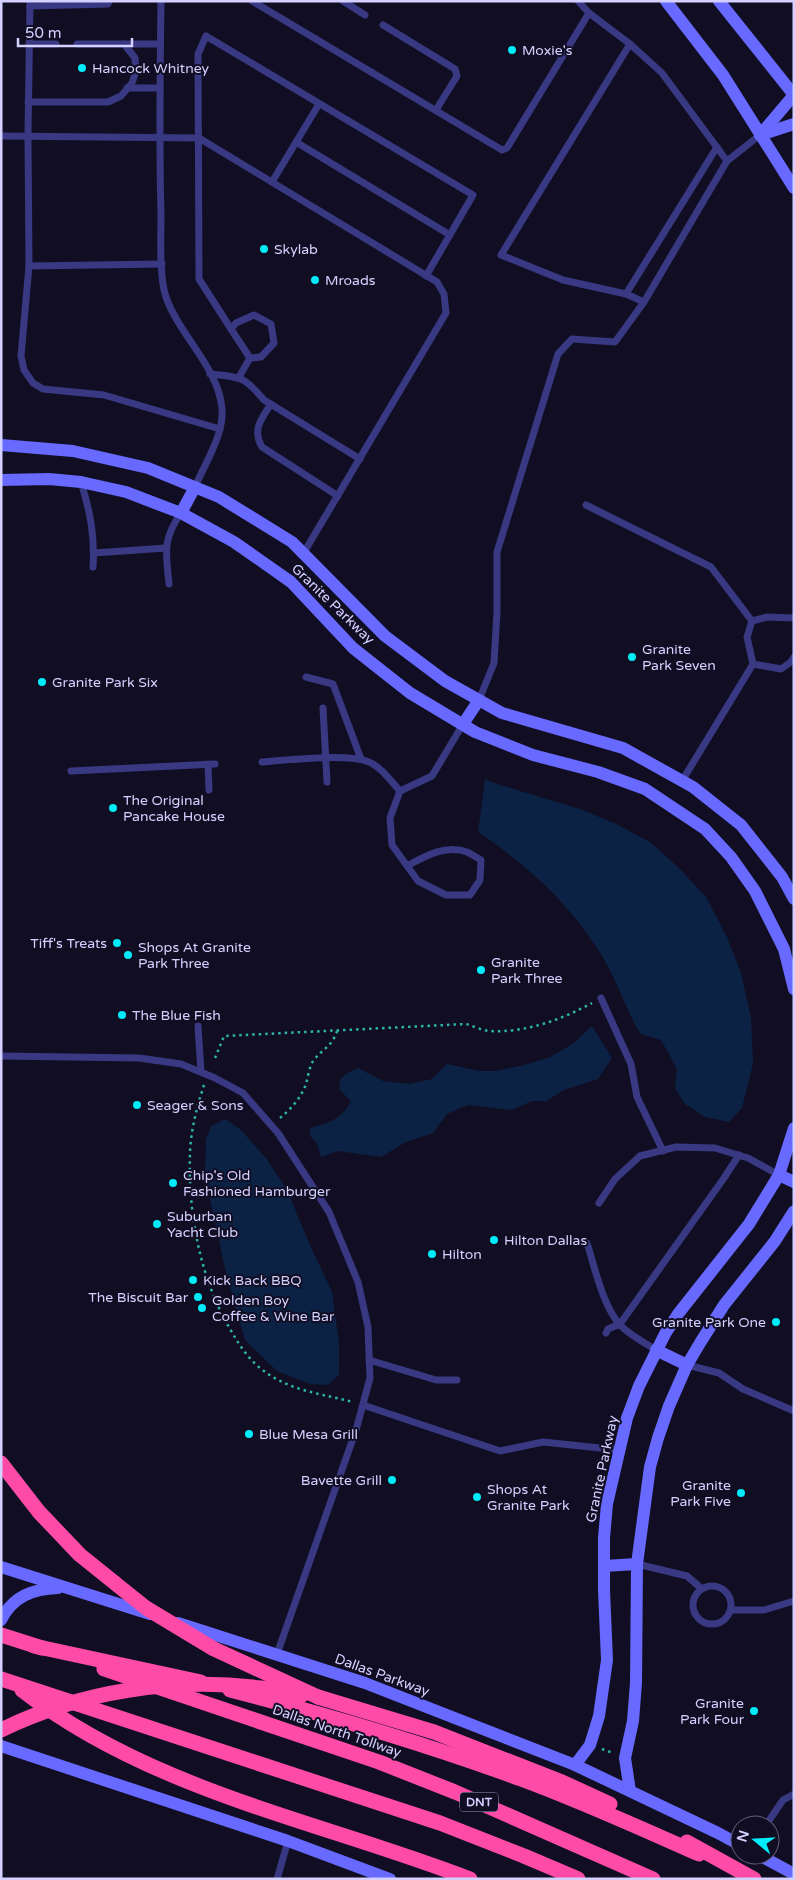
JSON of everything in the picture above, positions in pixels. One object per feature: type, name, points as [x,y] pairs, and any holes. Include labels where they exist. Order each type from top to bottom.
[{"type":"highway","points":[[1,1463],[39,1512],[74,1549],[146,1608],[214,1650],[318,1697],[434,1732],[562,1782],[687,1842],[756,1879]]},
{"type":"highway","name":"Dallas North Tollway","points":[[1,1635],[379,1762],[455,1792],[653,1879]]},
{"type":"highway","points":[[34,1646],[218,1686],[410,1742],[519,1778],[568,1797],[756,1879]]},
{"type":"highway","points":[[1,1673],[46,1708],[74,1726],[130,1756],[245,1803],[470,1879]]},
{"type":"highway","name":"DNT","points":[[1,1679],[440,1823],[578,1879]]},
{"type":"highway","points":[[1,1730],[53,1708],[96,1696],[145,1688],[228,1686],[260,1688],[318,1697]]},
{"type":"street","points":[[666,1],[713,61],[794,188]]},
{"type":"street","points":[[719,1],[794,95],[760,135]]},
{"type":"street","points":[[760,135],[794,124]]},
{"type":"street","name":"Granite Parkway","points":[[1,445],[73,451],[148,468],[227,502],[292,542],[385,636],[445,681],[502,714],[623,748],[693,787],[740,825],[782,877],[794,900]]},
{"type":"street","name":"Granite Parkway","points":[[1,480],[49,479],[81,482],[126,492],[181,513],[234,542],[291,582],[353,648],[410,693],[475,732],[534,755],[598,772],[645,789],[705,829],[731,857],[755,891],[789,947],[794,989]]},
{"type":"street","points":[[181,513],[195,487]]},
{"type":"street","points":[[463,724],[479,700]]},
{"type":"street","name":"Granite Parkway","points":[[575,1766],[590,1745],[599,1716],[608,1660],[604,1566],[608,1504],[627,1418],[639,1386],[656,1350],[678,1314],[749,1224],[778,1175],[794,1128]]},
{"type":"street","points":[[778,1175],[794,1182]]},
{"type":"street","points":[[630,1791],[625,1758],[633,1721],[636,1683],[637,1564],[650,1466],[669,1406],[687,1365],[724,1305],[775,1241],[794,1210]]},
{"type":"street","points":[[656,1350],[687,1365]]},
{"type":"street","points":[[604,1566],[637,1564]]},
{"type":"street","name":"Dallas Parkway","points":[[1,1566],[365,1683],[575,1766],[730,1840]]},
{"type":"street","points":[[1,1620],[10,1606],[28,1594],[40,1589],[68,1588]]},
{"type":"street","points":[[1,1746],[288,1841],[390,1879]]},
{"type":"street","points":[[777,1865],[794,1874]]},
{"type":"lane","points":[[109,1],[108,4],[30,4],[28,266],[21,356],[24,370],[33,383],[43,389],[104,395],[220,429]]},
{"type":"lane","points":[[160,1],[159,137],[162,264],[166,297],[210,374],[222,408],[220,429],[195,487]]},
{"type":"lane","points":[[252,1],[502,150],[508,148],[589,13]]},
{"type":"lane","points":[[342,1],[365,15]]},
{"type":"lane","points":[[578,1],[589,13],[630,44],[662,73],[727,161]]},
{"type":"lane","points":[[382,25],[455,69],[457,76],[436,110]]},
{"type":"lane","points":[[250,358],[199,279],[198,54],[206,36],[473,196],[426,276]]},
{"type":"lane","points":[[29,44],[56,44]]},
{"type":"lane","points":[[77,44],[160,44]]},
{"type":"lane","points":[[28,102],[108,102],[121,96],[132,83],[136,70],[135,58],[124,44]]},
{"type":"lane","points":[[630,44],[501,255],[562,280],[626,294],[644,302]]},
{"type":"lane","points":[[127,88],[160,88]]},
{"type":"lane","points":[[272,182],[319,104]]},
{"type":"lane","points":[[479,700],[494,663],[497,612],[497,552],[558,354],[572,339],[616,342],[644,302],[727,161],[760,135]]},
{"type":"lane","points":[[1,136],[199,138],[437,282],[444,294],[446,313],[303,554]]},
{"type":"lane","points":[[296,142],[450,235]]},
{"type":"lane","points":[[626,294],[717,147]]},
{"type":"lane","points":[[28,266],[162,264]]},
{"type":"lane","points":[[232,329],[236,322],[254,315],[271,324],[274,343],[261,357],[250,358]]},
{"type":"lane","points":[[239,376],[250,358]]},
{"type":"lane","points":[[210,374],[239,376],[253,387],[264,400],[360,459]]},
{"type":"lane","points":[[271,404],[258,424],[258,440],[262,447],[338,496]]},
{"type":"lane","points":[[81,482],[92,520],[94,567]]},
{"type":"lane","points":[[586,505],[711,567],[752,621]]},
{"type":"lane","points":[[169,584],[166,548],[171,528],[181,513]]},
{"type":"lane","points":[[94,553],[166,548]]},
{"type":"lane","points":[[752,621],[767,617],[794,618]]},
{"type":"lane","points":[[682,780],[753,664],[747,637],[752,621]]},
{"type":"lane","points":[[753,664],[780,669],[792,662],[794,657]]},
{"type":"lane","points":[[306,677],[333,684],[361,759]]},
{"type":"lane","points":[[323,708],[327,782]]},
{"type":"lane","points":[[407,866],[428,855],[449,849],[467,852],[481,860],[480,880],[470,895],[446,895],[418,881],[407,866],[392,845],[390,818],[400,791],[432,776],[463,724]]},
{"type":"lane","points":[[262,762],[326,758],[361,759],[371,762],[378,767],[400,791]]},
{"type":"lane","points":[[71,771],[212,764],[209,790]]},
{"type":"lane","points":[[601,998],[631,1064],[637,1097],[662,1150]]},
{"type":"lane","points":[[198,1026],[201,1072]]},
{"type":"lane","points":[[1,1056],[139,1058],[181,1064],[201,1072],[243,1093],[278,1133],[329,1212],[358,1282],[368,1327],[370,1378],[356,1430],[277,1654]]},
{"type":"lane","points":[[599,1203],[615,1179],[640,1156],[676,1147],[715,1148],[748,1158],[778,1175]]},
{"type":"lane","points":[[606,1333],[608,1329],[620,1324],[739,1155]]},
{"type":"lane","points":[[587,1244],[608,1305],[620,1324],[630,1334],[656,1350]]},
{"type":"lane","points":[[369,1360],[436,1380],[457,1380]]},
{"type":"lane","points":[[687,1365],[719,1373],[743,1389],[794,1411]]},
{"type":"lane","points":[[363,1405],[500,1451],[543,1442],[619,1450]]},
{"type":"lane","points":[[637,1564],[687,1576],[702,1589]]},
{"type":"lane","points":[[715,1586],[721,1588],[730,1597],[731,1610],[725,1620],[719,1623],[713,1624],[702,1621],[694,1612],[694,1599],[702,1589],[715,1586]]},
{"type":"lane","points":[[731,1610],[764,1610],[794,1601]]},
{"type":"lane","points":[[773,1815],[783,1800],[794,1794]]},
{"type":"lane","points":[[276,1879],[288,1841]]},
{"type":"path","points":[[215,1058],[224,1036],[466,1024],[487,1031],[518,1030],[542,1025],[601,998]]},
{"type":"path","points":[[271,1125],[290,1110],[298,1099],[305,1087],[312,1063],[335,1040],[337,1031]]},
{"type":"path","points":[[206,1079],[193,1125],[190,1174],[192,1204],[198,1242],[216,1304],[241,1347],[264,1371],[278,1380],[297,1388],[322,1396],[363,1405]]},
{"type":"path","points":[[597,1747],[614,1754]]},
{"type":"water","points":[[485,779],[580,809],[616,824],[650,842],[678,867],[706,897],[727,937],[741,973],[751,1018],[753,1064],[742,1108],[729,1122],[705,1117],[685,1104],[675,1088],[677,1069],[661,1040],[641,1034],[609,968],[587,933],[545,885],[513,857],[478,832]]},
{"type":"water","points":[[592,1026],[612,1058],[598,1079],[564,1090],[546,1101],[532,1101],[512,1110],[468,1105],[447,1114],[433,1133],[406,1142],[381,1157],[338,1151],[321,1157],[317,1143],[311,1137],[309,1129],[333,1120],[347,1108],[351,1101],[339,1089],[340,1080],[346,1074],[358,1068],[383,1081],[409,1084],[432,1079],[447,1064],[479,1071],[496,1071],[548,1058],[573,1044]]},
{"type":"water","points":[[225,1119],[241,1130],[266,1158],[287,1190],[332,1292],[339,1343],[339,1375],[328,1385],[310,1384],[277,1371],[245,1340],[226,1273],[205,1176],[206,1139],[211,1126]]},
{"type":"place","name":"Moxie's","points":[[512,50]]},
{"type":"place","name":"Hancock Whitney","points":[[82,68]]},
{"type":"place","name":"Skylab","points":[[264,249]]},
{"type":"place","name":"Mroads","points":[[315,280]]},
{"type":"place","name":"Granite Park Seven","points":[[632,657]]},
{"type":"place","name":"Granite Park Six","points":[[42,682]]},
{"type":"place","name":"The Original Pancake House","points":[[113,808]]},
{"type":"place","name":"Tiff's Treats","points":[[117,943]]},
{"type":"place","name":"Shops At Granite Park Three","points":[[128,955]]},
{"type":"place","name":"Granite Park Three","points":[[481,970]]},
{"type":"place","name":"The Blue Fish","points":[[122,1015]]},
{"type":"place","name":"Seager & Sons","points":[[137,1105]]},
{"type":"place","name":"Chip's Old Fashioned Hamburger","points":[[173,1183]]},
{"type":"place","name":"Suburban Yacht Club","points":[[157,1224]]},
{"type":"place","name":"Hilton Dallas","points":[[494,1240]]},
{"type":"place","name":"Hilton","points":[[432,1254]]},
{"type":"place","name":"Kick Back BBQ","points":[[193,1280]]},
{"type":"place","name":"The Biscuit Bar","points":[[198,1297]]},
{"type":"place","name":"Golden Boy Coffee & Wine Bar","points":[[202,1308]]},
{"type":"place","name":"Granite Park One","points":[[776,1322]]},
{"type":"place","name":"Blue Mesa Grill","points":[[249,1434]]},
{"type":"place","name":"Bavette Grill","points":[[392,1480]]},
{"type":"place","name":"Granite Park Five","points":[[741,1493]]},
{"type":"place","name":"Shops At Granite Park","points":[[477,1497]]},
{"type":"place","name":"Granite Park Four","points":[[754,1711]]}]
